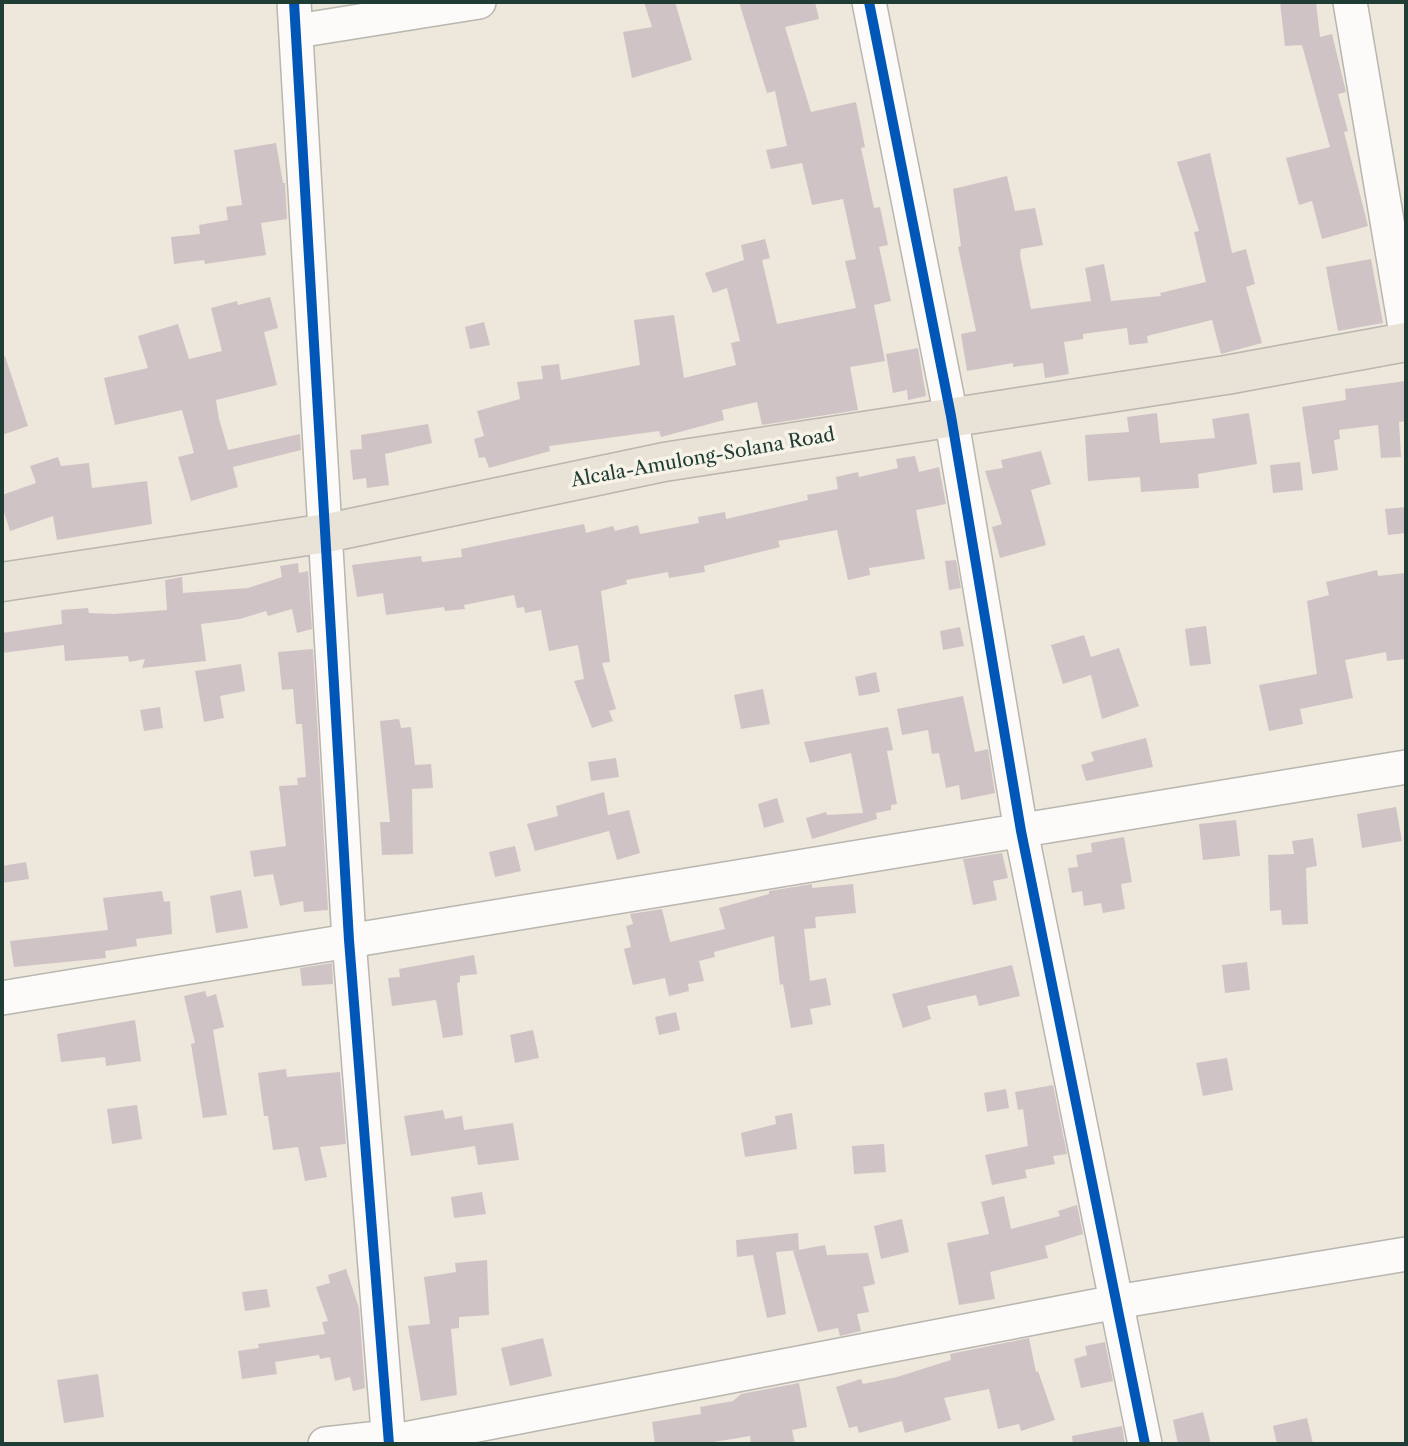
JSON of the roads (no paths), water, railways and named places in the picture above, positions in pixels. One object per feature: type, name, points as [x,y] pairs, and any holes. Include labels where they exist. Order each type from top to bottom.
[{"type":"main road","name":"Alcala-Amulong-Solana Road","points":[[2,582],[327,533],[664,462],[1226,375],[1406,342]]},
{"type":"street","points":[[389,1443],[349,940],[296,17],[479,2]]},
{"type":"street","points":[[869,2],[951,416],[1021,831],[1146,1444]]},
{"type":"street","points":[[1350,2],[1406,333]]},
{"type":"street","points":[[2,998],[1406,767]]},
{"type":"street","points":[[325,1444],[370,1439],[389,1443],[1116,1303],[1406,1254]]}]
